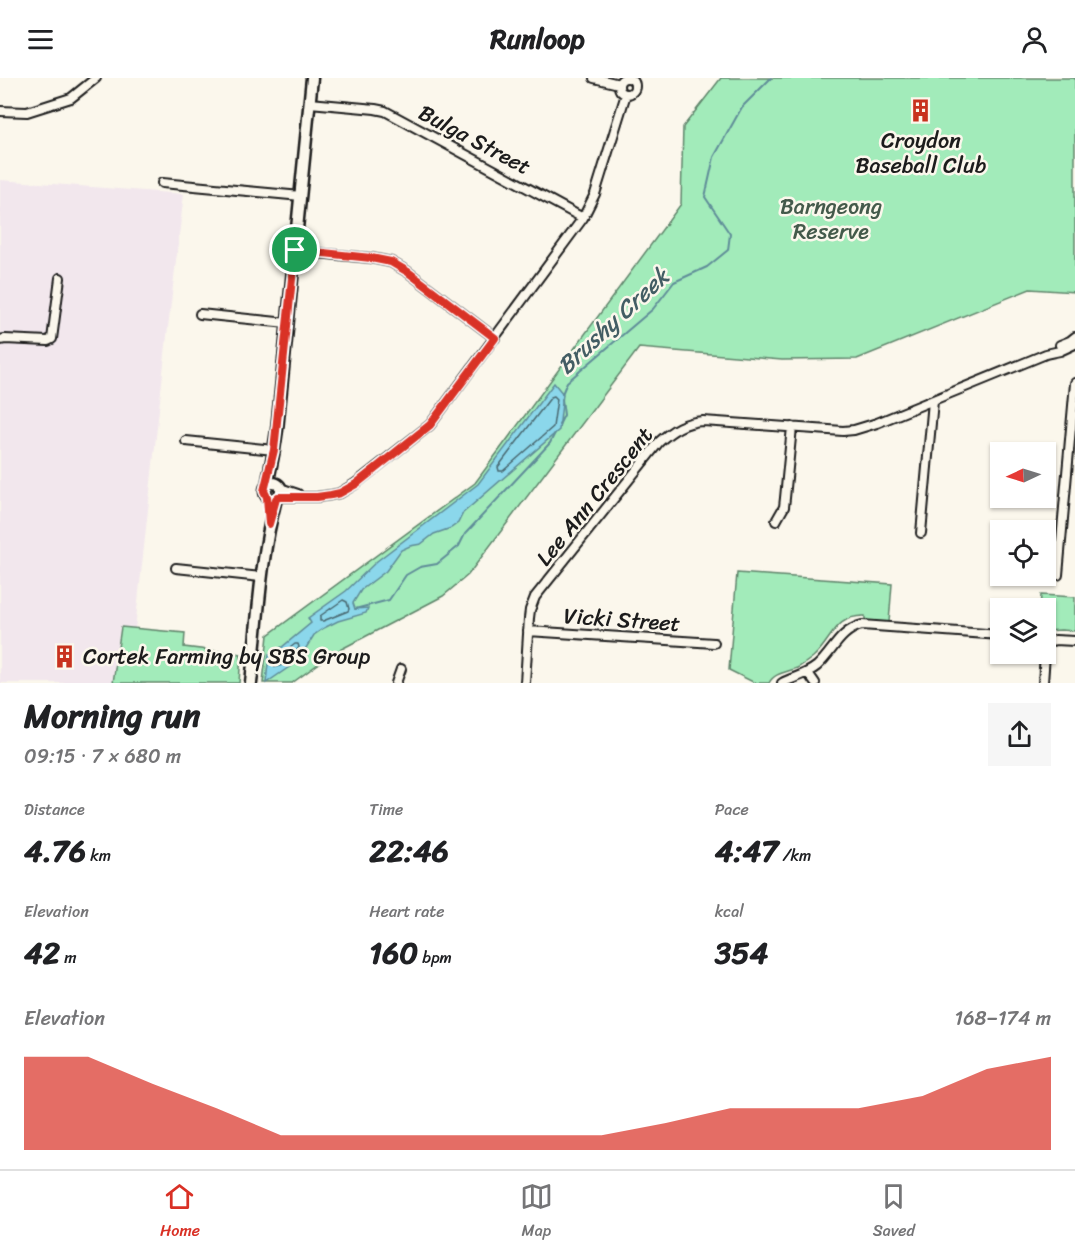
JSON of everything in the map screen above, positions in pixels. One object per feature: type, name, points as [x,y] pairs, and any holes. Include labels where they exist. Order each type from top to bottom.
[{"type":"main road","points":[[251,683],[261,577],[274,492],[274,450],[312,78]]},
{"type":"street","points":[[0,111],[27,111],[71,98],[96,78]]},
{"type":"street","points":[[594,78],[619,84]]},
{"type":"street","points":[[625,79],[632,79],[634,89],[631,93],[626,94],[620,91],[619,84],[625,79]]},
{"type":"street","points":[[274,492],[305,496],[331,495],[348,489],[430,425],[584,218],[595,194],[626,94]]},
{"type":"street","name":"Bulga Street","points":[[310,103],[385,111],[584,218]]},
{"type":"street","points":[[162,183],[301,196]]},
{"type":"street","points":[[295,250],[391,262],[408,272],[495,338]]},
{"type":"street","points":[[0,340],[48,341],[52,339],[60,278]]},
{"type":"street","points":[[200,314],[287,323]]},
{"type":"street","name":"Lee Ann Crescent","points":[[525,683],[530,610],[536,597],[665,435],[685,424],[696,422],[854,430],[933,401],[1075,340]]},
{"type":"street","points":[[1058,575],[1075,383]]},
{"type":"street","points":[[921,533],[933,401]]},
{"type":"street","points":[[776,521],[784,507],[792,427]]},
{"type":"street","points":[[186,441],[274,450]]},
{"type":"street","points":[[176,568],[261,577]]},
{"type":"street","points":[[782,683],[806,674],[824,659],[848,630],[862,625],[990,634]]},
{"type":"street","name":"Vicki Street","points":[[528,631],[714,643]]},
{"type":"street","points":[[1056,640],[1075,640]]},
{"type":"street","points":[[1043,683],[1044,664]]},
{"type":"street","points":[[396,683],[401,669]]},
{"type":"street","points":[[806,674],[813,683]]},
{"type":"shaded area","points":[[0,180],[184,194],[135,629],[121,628],[113,683],[0,683]]},
{"type":"green space","name":"Barngeong Reserve","points":[[721,78],[1075,78],[1075,292],[1030,289],[857,359],[782,360],[639,348],[468,575],[443,596],[332,654],[292,683],[263,683],[268,635],[475,483],[681,204],[683,127]]},
{"type":"green space","points":[[737,573],[892,584],[889,622],[865,621],[865,616],[846,620],[834,630],[819,651],[803,664],[777,675],[769,683],[755,683],[729,670]]},
{"type":"green space","points":[[1041,595],[1075,597],[1075,631],[1056,630],[1056,598],[1041,598]]},
{"type":"green space","points":[[121,627],[185,633],[184,647],[241,654],[239,683],[113,683]]},
{"type":"water","points":[[554,383],[563,394],[559,430],[463,513],[458,523],[434,534],[421,544],[401,550],[386,571],[361,590],[353,603],[355,609],[368,608],[366,613],[338,621],[314,635],[298,661],[266,683],[269,654],[282,647],[311,623],[308,618],[346,591],[377,561],[478,484]]},
{"type":"waterway","name":"Brushy Creek","points":[[562,394],[567,382],[653,309],[674,282],[707,267],[728,250],[730,234],[705,197],[714,157],[742,107],[771,78]]},
{"type":"waterway","name":"Brushy Creek","points":[[559,425],[564,415],[562,399]]},
{"type":"waterway","name":"Brushy Creek","points":[[355,609],[389,600],[406,575],[420,567],[437,564],[459,546],[465,534],[550,443],[555,433]]},
{"type":"place","name":"Croydon Baseball Club","points":[[921,111]]},
{"type":"place","name":"Cortek Farming by SBS Group","points":[[65,656]]},
{"type":"route","points":[[295,250],[391,262],[408,272],[495,338],[430,425],[356,484],[340,493],[317,497],[278,497],[269,524],[267,497],[264,491],[274,450],[295,250]]}]
